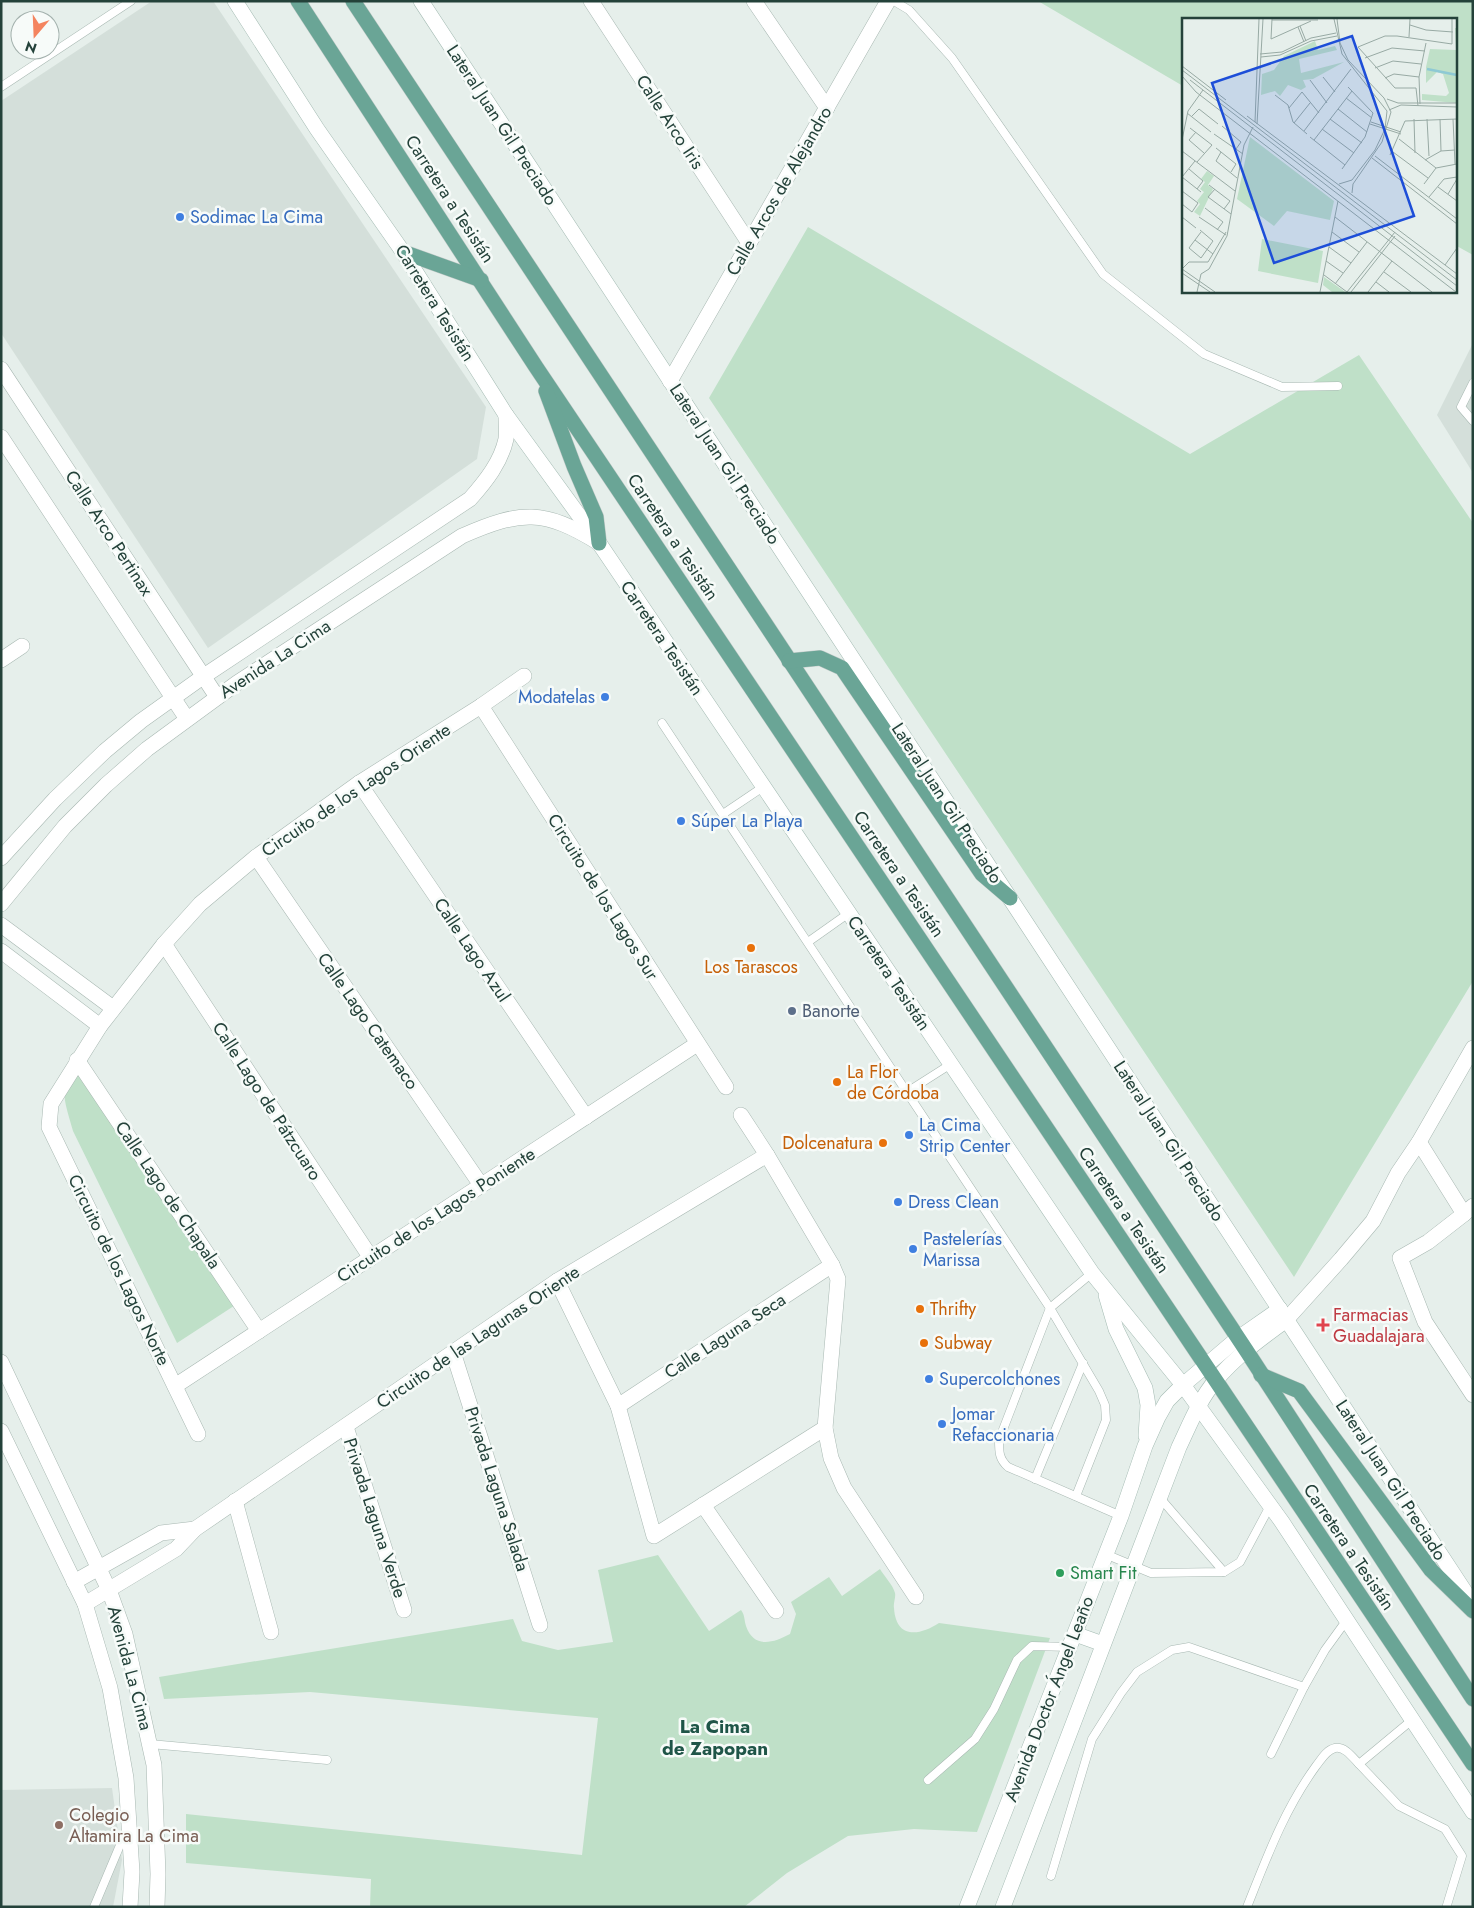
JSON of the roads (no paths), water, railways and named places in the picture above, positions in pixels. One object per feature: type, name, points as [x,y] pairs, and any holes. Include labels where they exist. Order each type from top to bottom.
[{"type":"main road","name":"Carretera a Tesistán","points":[[298,1],[536,367],[1473,1764]]},
{"type":"main road","name":"Carretera a Tesistán","points":[[353,1],[1473,1699]]},
{"type":"main road","points":[[403,252],[480,280]]},
{"type":"main road","points":[[536,367],[596,517],[599,543]]},
{"type":"main road","points":[[789,662],[820,658],[842,668],[982,874],[1010,898]]},
{"type":"main road","points":[[1261,1375],[1300,1390],[1431,1570],[1473,1611]]},
{"type":"street","name":"Carretera Tesistán","points":[[235,1],[317,129],[403,252],[506,415],[599,543],[1092,1273]]},
{"type":"street","name":"Lateral Juan Gil Preciado","points":[[421,1],[1473,1604]]},
{"type":"street","name":"Calle Arco Iris","points":[[591,1],[749,243]]},
{"type":"street","points":[[754,1],[827,108]]},
{"type":"street","name":"Calle Arcos de Alejandro","points":[[670,381],[888,1]]},
{"type":"street","name":"Calle Arco Pertinax","points":[[1,369],[217,697]]},
{"type":"street","name":"Avenida La Cima","points":[[1,858],[55,799],[105,750],[172,698],[470,499],[485,483],[497,463],[506,438],[506,415]]},
{"type":"street","name":"Calle Arco Pertinax","points":[[1,437],[187,719]]},
{"type":"street","name":"Avenida La Cima","points":[[1,904],[35,861],[79,812],[147,749],[217,697],[462,536],[504,520],[529,516],[558,521],[599,543]]},
{"type":"street","points":[[420,532],[436,553]]},
{"type":"street","points":[[1,660],[22,646]]},
{"type":"street","name":"Circuito de los Lagos Oriente","points":[[51,1104],[77,1060],[113,1008],[164,944],[200,904],[256,857],[359,783],[481,706],[524,676]]},
{"type":"street","name":"Circuito de los Lagos Sur","points":[[481,706],[726,1088]]},
{"type":"street","name":"Calle Lago Azul","points":[[359,783],[586,1117]]},
{"type":"street","name":"Calle Lago Catemaco","points":[[256,857],[481,1185]]},
{"type":"street","points":[[1,925],[113,1008]]},
{"type":"street","name":"Calle Lago de Pátzcuaro","points":[[164,944],[371,1258]]},
{"type":"street","points":[[18,964],[31,947]]},
{"type":"street","points":[[1,951],[100,1026]]},
{"type":"street","name":"Circuito de los Lagos Poniente","points":[[176,1386],[697,1044]]},
{"type":"street","points":[[1241,1345],[1302,1302],[1373,1221],[1398,1173],[1419,1142],[1473,1048]]},
{"type":"street","name":"Calle Lago de Chapala","points":[[77,1060],[259,1331]]},
{"type":"street","name":"Circuito de los Lagos Norte","points":[[51,1104],[49,1127],[198,1434]]},
{"type":"street","points":[[741,1115],[768,1155],[832,1265],[838,1279],[825,1428],[831,1458],[844,1488],[916,1597]]},
{"type":"street","points":[[1419,1142],[1468,1210],[1428,1242],[1400,1258],[1425,1322],[1473,1395]]},
{"type":"street","name":"Circuito de las Lagunas Oriente","points":[[85,1604],[176,1549],[194,1529],[346,1427],[557,1281],[768,1155]]},
{"type":"street","name":"Calle Laguna Seca","points":[[618,1406],[832,1265]]},
{"type":"street","points":[[1092,1273],[1183,1385],[1270,1506],[1473,1812]]},
{"type":"street","points":[[557,1281],[618,1406],[654,1536],[825,1428]]},
{"type":"street","points":[[1103,1286],[1116,1329],[1145,1388],[1148,1405],[1146,1446]]},
{"type":"street","name":"Avenida Doctor Ángel Leaño","points":[[967,1907],[1121,1516],[1146,1446],[1167,1401],[1206,1365],[1241,1345]]},
{"type":"street","name":"Avenida Doctor Ángel Leaño","points":[[1003,1907],[1179,1448],[1198,1405],[1241,1345]]},
{"type":"street","name":"Privada Laguna Salada","points":[[453,1352],[540,1625]]},
{"type":"street","name":"Avenida La Cima","points":[[1,1362],[109,1590],[125,1634],[154,1765],[157,1817],[157,1907]]},
{"type":"street","name":"Privada Laguna Verde","points":[[346,1427],[404,1610]]},
{"type":"street","name":"Avenida La Cima","points":[[1,1431],[85,1604],[110,1688],[126,1778],[132,1872],[130,1907]]},
{"type":"street","points":[[235,1501],[271,1632]]},
{"type":"street","points":[[703,1505],[776,1611]]},
{"type":"street","name":"Circuito de las Lagunas Oriente","points":[[74,1582],[161,1533],[194,1529]]},
{"type":"street","points":[[1072,1641],[1103,1644]]},
{"type":"lane","points":[[1,87],[131,1]]},
{"type":"lane","points":[[894,1],[909,10],[952,58],[1103,274],[1204,354],[1282,387],[1338,386]]},
{"type":"lane","points":[[1473,383],[1462,407],[1473,421]]},
{"type":"lane","points":[[662,722],[1050,1308],[1106,1405],[1106,1420],[1076,1496]]},
{"type":"lane","points":[[723,814],[763,787]]},
{"type":"lane","points":[[808,942],[849,913]]},
{"type":"lane","points":[[907,1092],[951,1064]]},
{"type":"lane","points":[[1092,1273],[1050,1308],[1000,1440],[999,1451],[1001,1460],[1008,1467],[1121,1516]]},
{"type":"lane","points":[[1035,1479],[1083,1363]]},
{"type":"lane","points":[[1160,1500],[1224,1572]]},
{"type":"lane","points":[[1105,1554],[1151,1573],[1224,1572],[1240,1562],[1270,1506]]},
{"type":"lane","points":[[1271,1754],[1304,1687],[1325,1650],[1346,1621]]},
{"type":"lane","points":[[928,1780],[975,1739],[994,1709],[1017,1660],[1032,1646],[1072,1641]]},
{"type":"lane","points":[[1051,1876],[1092,1739],[1121,1693],[1137,1672],[1172,1650],[1189,1647],[1304,1687]]},
{"type":"lane","points":[[1359,1764],[1412,1720]]},
{"type":"lane","points":[[150,1744],[327,1760]]},
{"type":"lane","points":[[1247,1907],[1274,1837],[1301,1788],[1328,1751],[1335,1748],[1344,1749],[1399,1806],[1445,1829],[1462,1856],[1448,1905]]},
{"type":"lane","points":[[94,1907],[129,1825]]},
{"type":"place","name":"Sodimac La Cima","points":[[180,217]]},
{"type":"place","name":"Modatelas","points":[[605,697]]},
{"type":"place","name":"Súper La Playa","points":[[681,821]]},
{"type":"place","name":"Los Tarascos","points":[[751,948]]},
{"type":"place","name":"Banorte","points":[[792,1011]]},
{"type":"place","name":"La Flor de Córdoba","points":[[837,1082]]},
{"type":"place","name":"La Cima Strip Center","points":[[909,1135]]},
{"type":"place","name":"Dolcenatura","points":[[883,1143]]},
{"type":"place","name":"Dress Clean","points":[[898,1202]]},
{"type":"place","name":"Pastelerías Marissa","points":[[913,1249]]},
{"type":"place","name":"Thrifty","points":[[920,1309]]},
{"type":"place","name":"Farmacias Guadalajara","points":[[1323,1325]]},
{"type":"place","name":"Subway","points":[[924,1343]]},
{"type":"place","name":"Supercolchones","points":[[929,1379]]},
{"type":"place","name":"Jomar Refaccionaria","points":[[942,1424]]},
{"type":"place","name":"Smart Fit","points":[[1060,1573]]},
{"type":"place","name":"Colegio Altamira La Cima","points":[[59,1825]]},
{"type":"district","name":"La Cima de Zapopan","points":[[715,1737]]}]
